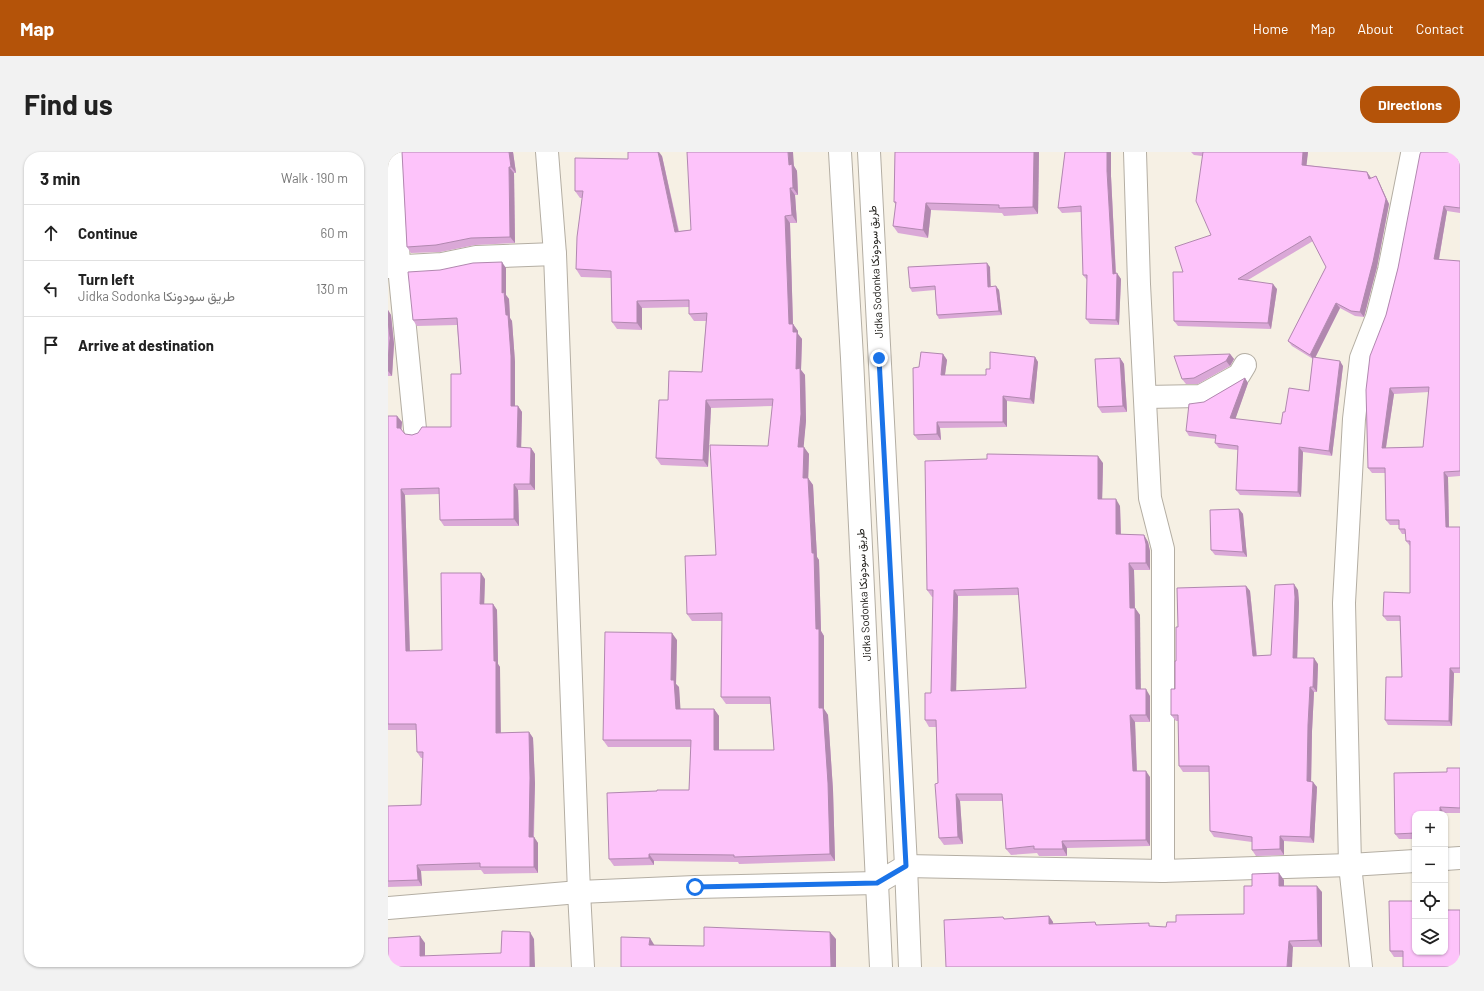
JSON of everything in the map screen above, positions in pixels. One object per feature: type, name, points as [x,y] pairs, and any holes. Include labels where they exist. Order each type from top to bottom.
[{"type":"street","points":[[394,152],[393,267],[415,428]]},
{"type":"street","points":[[547,152],[555,254],[583,967]]},
{"type":"street","name":"Jidka Sodonka طريق سودونكا","points":[[840,152],[852,358],[881,967]]},
{"type":"street","name":"Jidka Sodonka طريق سودونكا","points":[[869,152],[910,967]]},
{"type":"street","points":[[1135,152],[1139,284],[1150,498],[1163,549],[1163,872]]},
{"type":"street","points":[[1361,967],[1350,865],[1344,603],[1354,419],[1361,358],[1377,317],[1389,270],[1412,154],[1414,152]]},
{"type":"street","points":[[393,267],[442,264],[476,257],[555,254]]},
{"type":"street","points":[[852,358],[879,358]]},
{"type":"street","points":[[1145,397],[1201,396],[1239,375],[1245,365]]},
{"type":"street","points":[[1448,859],[1460,858]]},
{"type":"street","points":[[388,908],[579,892],[695,887],[877,883],[906,866],[1163,872],[1412,861]]},
{"type":"building","points":[[402,152],[509,152],[511,167],[509,167],[510,237],[471,238],[436,245],[407,247]]},
{"type":"building","points":[[628,152],[658,152],[675,232],[691,230],[687,152],[788,152],[789,165],[792,164],[793,188],[790,188],[792,215],[785,216],[789,324],[793,324],[793,332],[797,332],[796,369],[800,368],[801,414],[798,447],[804,447],[803,478],[808,478],[812,553],[814,553],[816,629],[819,629],[819,708],[823,708],[828,783],[830,854],[734,857],[734,855],[649,854],[649,858],[609,859],[607,793],[689,790],[691,740],[603,740],[605,632],[672,633],[671,680],[674,680],[676,709],[714,709],[714,750],[774,750],[770,697],[721,697],[722,613],[687,614],[685,556],[716,555],[710,445],[768,446],[773,399],[706,400],[703,460],[656,458],[659,400],[668,400],[669,371],[702,372],[707,313],[689,314],[689,300],[637,301],[637,323],[612,322],[611,271],[576,269],[577,237],[583,191],[575,191],[575,158],[628,159]]},
{"type":"building","points":[[895,152],[1034,152],[1033,207],[999,208],[999,205],[926,203],[923,230],[893,226],[896,202],[894,202]]},
{"type":"building","points":[[1065,152],[1107,152],[1113,274],[1117,273],[1116,320],[1086,319],[1087,275],[1083,275],[1081,206],[1058,208]]},
{"type":"building","points":[[1203,152],[1303,152],[1302,165],[1367,172],[1369,179],[1376,176],[1386,199],[1373,262],[1360,312],[1351,311],[1336,303],[1310,355],[1288,341],[1326,267],[1310,236],[1238,279],[1273,284],[1268,323],[1174,321],[1173,272],[1183,272],[1175,247],[1211,235],[1196,201]]},
{"type":"building","points":[[1421,152],[1460,152],[1460,208],[1444,206],[1434,259],[1460,261],[1460,471],[1444,472],[1446,527],[1460,527],[1460,668],[1450,668],[1449,721],[1385,720],[1386,677],[1402,677],[1400,616],[1383,616],[1384,592],[1410,593],[1410,541],[1406,541],[1405,529],[1399,529],[1399,520],[1386,520],[1385,468],[1368,468],[1366,390],[1370,356],[1386,315],[1398,268]],"holes":[[[1429,387],[1423,447],[1382,448],[1390,388]]]},
{"type":"building","points":[[502,262],[502,293],[504,292],[506,315],[508,315],[511,356],[511,406],[518,406],[517,447],[531,448],[530,484],[514,484],[514,519],[440,520],[439,488],[401,489],[406,651],[442,650],[441,573],[481,573],[480,604],[493,604],[494,661],[496,661],[496,733],[529,732],[529,837],[534,837],[534,867],[480,867],[480,863],[417,865],[418,880],[388,881],[388,806],[421,805],[423,752],[417,752],[416,724],[388,724],[388,416],[397,416],[397,428],[400,428],[405,434],[412,435],[418,433],[422,427],[451,427],[451,374],[461,374],[457,318],[413,320],[408,272],[440,270],[473,263]]},
{"type":"building","points":[[987,263],[988,287],[996,286],[999,311],[937,315],[935,286],[910,288],[908,267]]},
{"type":"building","points":[[388,320],[390,338],[388,361]]},
{"type":"building","points":[[921,352],[943,354],[941,375],[986,375],[986,369],[990,369],[990,352],[1035,357],[1030,399],[1003,396],[1003,422],[937,422],[937,434],[914,435],[913,368],[919,367]]},
{"type":"building","points":[[1230,354],[1226,361],[1194,378],[1182,379],[1174,356]]},
{"type":"building","points":[[1313,357],[1340,361],[1329,451],[1299,447],[1298,492],[1236,490],[1238,446],[1215,443],[1216,435],[1186,431],[1189,404],[1204,402],[1245,378],[1230,418],[1281,424],[1283,412],[1285,412],[1289,388],[1309,391]]},
{"type":"building","points":[[1120,358],[1123,406],[1098,407],[1095,359]]},
{"type":"building","points":[[987,454],[1098,456],[1098,499],[1116,499],[1116,534],[1144,535],[1146,544],[1146,563],[1129,563],[1130,608],[1135,608],[1136,689],[1146,689],[1146,715],[1130,715],[1133,771],[1146,771],[1146,840],[1062,841],[1063,849],[1034,849],[1034,846],[1006,849],[1002,794],[956,794],[958,837],[939,838],[935,784],[938,783],[936,720],[925,720],[925,693],[931,693],[933,590],[927,590],[925,461],[987,459]],"holes":[[[1018,588],[1026,688],[951,691],[954,590]]]},
{"type":"building","points":[[1239,509],[1243,552],[1211,550],[1210,510]]},
{"type":"building","points":[[1294,584],[1293,658],[1314,658],[1313,687],[1310,687],[1308,725],[1307,781],[1313,782],[1310,837],[1280,836],[1280,849],[1252,850],[1252,837],[1210,831],[1209,766],[1179,766],[1178,715],[1171,715],[1171,689],[1175,689],[1176,627],[1178,627],[1177,588],[1246,586],[1253,656],[1271,655],[1275,585]]},
{"type":"building","points":[[1447,768],[1460,768],[1460,808],[1440,807],[1440,811],[1412,811],[1412,833],[1395,834],[1394,773],[1447,772]]},
{"type":"building","points":[[1279,873],[1279,886],[1317,886],[1318,940],[1289,941],[1287,967],[946,967],[944,920],[1003,917],[1004,919],[1049,916],[1049,924],[1095,922],[1096,925],[1149,923],[1149,926],[1166,927],[1167,922],[1176,922],[1176,915],[1244,914],[1244,886],[1252,886],[1252,874]]},
{"type":"building","points":[[1389,901],[1412,901],[1412,955],[1448,955],[1448,910],[1460,910],[1460,967],[1403,967],[1403,951],[1390,951]]},
{"type":"building","points":[[704,927],[830,932],[831,967],[621,967],[621,937],[650,938],[649,945],[704,946]]},
{"type":"building","points":[[502,931],[530,932],[530,967],[388,967],[388,938],[420,936],[420,956],[501,953]]},
{"type":"route","points":[[695,887],[877,883],[906,866],[879,358]]}]
